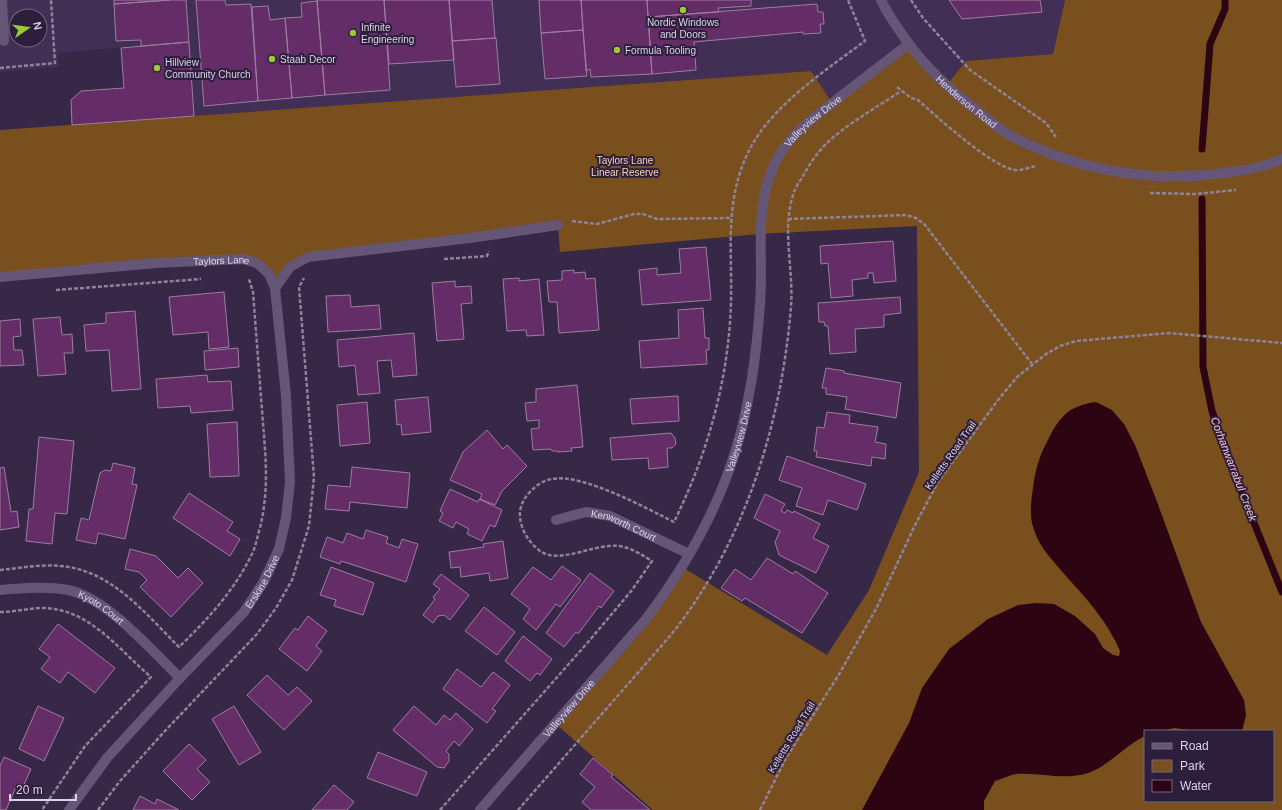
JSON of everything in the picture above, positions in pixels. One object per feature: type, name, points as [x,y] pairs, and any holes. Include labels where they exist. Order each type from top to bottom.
[{"type":"street","points":[[2,0],[4,41]]},
{"type":"street","name":"Henderson Road","points":[[881,0],[895,25],[909,44],[954,94],[1008,134],[1043,150],[1083,165],[1126,174],[1184,177],[1243,171],[1282,159]]},
{"type":"street","name":"Valleyview Drive","points":[[480,810],[646,619],[669,589],[706,524],[723,485],[739,439],[746,409],[753,372],[761,298],[761,212],[766,188],[775,162],[790,141],[809,121],[909,44]]},
{"type":"street","points":[[276,288],[290,268],[308,257],[558,226]]},
{"type":"street","name":"Taylors Lane","points":[[0,277],[156,263],[243,258],[257,262],[269,274],[276,288]]},
{"type":"street","name":"Erskine Drive","points":[[69,810],[107,758],[180,678],[244,612],[263,582],[279,549],[286,518],[290,482],[276,288]]},
{"type":"street","name":"Kenworth Court","points":[[556,520],[586,512],[610,516],[689,554]]},
{"type":"street","name":"Kyoto Court","points":[[0,590],[43,588],[67,590],[97,601],[180,678]]},
{"type":"path","points":[[0,68],[55,63],[51,0]]},
{"type":"path","points":[[674,522],[696,473],[706,444],[724,377],[732,290],[731,218],[733,193],[741,169],[752,145],[768,121],[802,90],[865,41],[848,0]]},
{"type":"path","points":[[911,0],[923,18],[970,70],[1046,123],[1056,137],[1062,140]]},
{"type":"path","points":[[901,91],[825,145],[809,164],[794,191],[788,218],[906,215],[916,218],[925,225],[1032,364]]},
{"type":"path","points":[[1175,195],[1230,191]]},
{"type":"path","points":[[558,226],[572,221],[597,224],[634,214],[642,214],[657,219],[731,218]]},
{"type":"path","points":[[98,810],[120,781],[164,732],[257,634],[276,608],[292,580],[309,526],[314,477],[299,288],[306,273]]},
{"type":"path","points":[[179,647],[210,616],[232,590],[253,553],[263,512],[267,470],[253,292],[248,275]]},
{"type":"path","points":[[52,290],[208,278]]},
{"type":"path","name":"Kelletts Road Trail","points":[[760,810],[786,758],[838,676],[876,609],[915,525],[938,482],[998,400],[1017,377],[1032,364],[1060,346],[1076,341],[1169,333],[1282,343]]},
{"type":"path","points":[[440,810],[589,641],[632,590],[652,561]]},
{"type":"path","points":[[0,612],[42,608],[69,612],[81,617],[104,633],[151,677],[85,746],[42,810]]},
{"type":"shaded area","points":[[0,0],[1065,0],[1053,54],[966,61],[946,86],[832,104],[811,71],[194,116],[189,42],[58,53],[58,67],[0,72]]},
{"type":"green space","name":"Taylors Lane Linear Reserve","points":[[1065,0],[1282,0],[1282,810],[653,810],[556,724],[682,567],[827,655],[869,590],[919,472],[917,226],[759,234],[560,252],[558,226],[308,257],[280,280],[243,259],[0,277],[0,130],[811,71],[832,103],[909,44],[946,86],[966,61],[1053,54]]},
{"type":"water","points":[[1096,402],[1112,410],[1124,424],[1135,445],[1201,622],[1244,700],[1246,715],[1242,730],[1189,730],[1174,728],[1165,730],[1144,730],[1144,737],[1105,764],[1089,773],[1072,776],[1016,774],[995,781],[984,801],[984,810],[862,810],[909,723],[922,688],[949,649],[988,619],[1018,605],[1036,603],[1054,604],[1075,616],[1095,634],[1103,648],[1113,655],[1119,656],[1120,651],[1103,620],[1043,548],[1032,525],[1031,515],[1034,482],[1036,470],[1042,453],[1051,433],[1060,419],[1071,410]]},
{"type":"building","points":[[114,0],[170,0],[114,4]]},
{"type":"building","points":[[186,0],[189,42],[141,46],[141,40],[116,41],[114,4]]},
{"type":"building","points":[[196,0],[225,0],[226,5],[251,4],[258,101],[204,106]]},
{"type":"building","name":"Infinite Engineering","points":[[317,0],[384,0],[390,90],[325,95]]},
{"type":"building","points":[[384,0],[449,0],[454,60],[389,64]]},
{"type":"building","points":[[449,0],[492,0],[495,38],[452,41]]},
{"type":"building","points":[[539,0],[581,0],[583,30],[541,33]]},
{"type":"building","name":"Formula Tooling","points":[[581,0],[647,0],[652,74],[591,77],[590,69],[586,71]]},
{"type":"building","name":"Nordic Windows and Doors","points":[[647,0],[751,0],[751,6],[718,8],[719,12],[648,17]]},
{"type":"building","points":[[949,0],[1040,0],[1042,12],[962,19]]},
{"type":"building","points":[[317,1],[325,95],[292,98],[285,18],[302,17],[301,3]]},
{"type":"building","points":[[817,4],[818,12],[823,12],[824,24],[820,24],[821,33],[803,34],[803,32],[694,42],[696,70],[652,74],[648,17]]},
{"type":"building","name":"Staab Decor","points":[[268,6],[270,20],[285,18],[292,98],[258,101],[252,7]]},
{"type":"building","points":[[583,30],[587,76],[545,79],[541,33]]},
{"type":"building","points":[[496,38],[500,84],[456,87],[452,41]]},
{"type":"building","name":"Hillview Community Church","points":[[189,42],[194,116],[72,125],[71,100],[81,91],[124,88],[121,48]]},
{"type":"building","points":[[893,241],[896,281],[874,283],[873,273],[868,273],[868,278],[852,280],[853,296],[831,298],[828,263],[821,264],[820,246]]},
{"type":"building","points":[[706,247],[711,300],[642,305],[639,270],[657,268],[657,275],[681,273],[679,249]]},
{"type":"building","points":[[574,270],[574,273],[585,272],[586,279],[595,278],[599,330],[559,333],[557,302],[549,302],[547,281],[562,280],[562,271]]},
{"type":"building","points":[[519,278],[519,281],[539,279],[544,335],[527,336],[526,330],[507,331],[503,279]]},
{"type":"building","points":[[455,281],[455,287],[471,286],[472,303],[461,304],[464,339],[437,341],[432,283]]},
{"type":"building","points":[[224,292],[229,347],[209,349],[208,332],[173,335],[169,297]]},
{"type":"building","points":[[350,295],[351,307],[379,305],[381,329],[328,332],[326,296]]},
{"type":"building","points":[[900,297],[901,313],[884,315],[884,327],[855,329],[856,352],[830,354],[828,326],[825,326],[824,322],[819,322],[818,303]]},
{"type":"building","points":[[703,308],[705,338],[709,338],[709,350],[706,350],[707,364],[641,368],[639,341],[679,338],[678,310]]},
{"type":"building","points":[[135,311],[141,389],[112,391],[109,350],[86,351],[84,325],[106,323],[106,313]]},
{"type":"building","points":[[60,317],[62,335],[72,334],[73,353],[64,353],[66,374],[38,376],[33,319]]},
{"type":"building","points":[[20,319],[21,336],[13,337],[14,350],[22,350],[24,365],[0,366],[0,321]]},
{"type":"building","points":[[414,333],[417,375],[393,377],[391,360],[377,361],[380,393],[358,395],[355,365],[339,367],[337,340]]},
{"type":"building","points":[[238,348],[239,367],[205,370],[204,351]]},
{"type":"building","points":[[826,368],[844,371],[844,373],[901,383],[896,418],[845,409],[847,397],[826,394],[826,388],[822,388]]},
{"type":"building","points":[[207,375],[208,382],[231,381],[233,410],[191,413],[190,406],[158,408],[156,379]]},
{"type":"building","points":[[577,385],[583,447],[571,448],[572,451],[558,452],[552,451],[551,449],[533,450],[531,429],[539,428],[539,420],[527,421],[525,403],[536,402],[536,389]]},
{"type":"building","points":[[678,396],[679,421],[632,424],[630,399]]},
{"type":"building","points":[[428,397],[431,432],[402,435],[401,424],[397,425],[395,400]]},
{"type":"building","points":[[367,402],[370,443],[340,446],[337,405]]},
{"type":"building","points":[[827,412],[850,415],[849,423],[878,427],[875,442],[886,444],[885,459],[872,457],[871,466],[816,457],[817,451],[814,451],[817,427],[824,428]]},
{"type":"building","points":[[237,422],[239,476],[210,477],[207,424]]},
{"type":"building","points":[[487,430],[503,449],[507,445],[527,466],[502,491],[495,505],[480,499],[482,494],[450,480],[463,452]]},
{"type":"building","points":[[671,433],[675,438],[676,444],[672,448],[667,448],[668,467],[649,469],[648,458],[612,460],[610,438]]},
{"type":"building","points":[[39,437],[74,441],[67,514],[55,513],[52,544],[26,541],[29,509],[33,509]]},
{"type":"building","points":[[787,456],[866,484],[857,510],[828,500],[823,515],[796,506],[802,488],[779,480]]},
{"type":"building","points":[[113,463],[135,468],[132,484],[137,485],[125,539],[98,533],[96,544],[76,540],[81,518],[89,520],[100,473],[105,470],[111,471]]},
{"type":"building","points":[[4,467],[11,512],[17,511],[19,527],[0,530],[0,468]]},
{"type":"building","points":[[352,467],[410,473],[407,508],[350,502],[349,511],[325,509],[328,485],[350,487]]},
{"type":"building","points":[[450,489],[478,502],[479,499],[502,510],[495,527],[490,525],[482,541],[467,534],[469,529],[456,522],[453,528],[439,521],[443,513],[440,511]]},
{"type":"building","points":[[189,493],[233,522],[227,531],[240,539],[230,556],[173,518]]},
{"type":"building","points":[[765,494],[785,504],[781,511],[785,513],[787,510],[793,513],[794,511],[820,524],[813,538],[829,546],[816,573],[779,555],[775,542],[780,531],[754,518]]},
{"type":"building","points":[[366,530],[388,537],[386,543],[399,548],[402,539],[418,544],[406,582],[341,561],[340,564],[320,557],[327,537],[343,543],[347,533],[363,539]]},
{"type":"building","points":[[503,541],[508,578],[490,581],[489,573],[461,577],[460,567],[451,568],[449,552],[484,547],[483,544]]},
{"type":"building","points":[[130,549],[156,556],[178,578],[188,568],[203,583],[171,617],[140,587],[147,580],[139,572],[125,569]]},
{"type":"building","points":[[767,558],[793,574],[795,571],[828,593],[802,633],[745,598],[742,601],[721,588],[735,569],[751,580]]},
{"type":"building","points":[[562,566],[581,580],[560,607],[556,604],[536,630],[523,619],[530,609],[511,594],[533,567],[551,580]]},
{"type":"building","points":[[331,567],[374,583],[363,615],[334,606],[336,600],[320,595]]},
{"type":"building","points":[[590,573],[614,591],[601,608],[599,606],[578,634],[576,632],[564,647],[546,633]]},
{"type":"building","points":[[441,574],[469,595],[450,620],[444,615],[438,616],[433,623],[423,615],[435,599],[433,597],[440,589],[433,584]]},
{"type":"building","points":[[484,607],[515,632],[497,655],[465,631]]},
{"type":"building","points":[[308,616],[327,631],[316,646],[322,651],[307,671],[279,649],[295,628],[298,630]]},
{"type":"building","points":[[58,624],[115,668],[95,693],[68,672],[60,683],[41,669],[50,657],[39,649]]},
{"type":"building","points":[[523,636],[552,659],[540,675],[537,673],[530,681],[505,661]]},
{"type":"building","points":[[457,669],[481,687],[493,672],[510,685],[492,709],[496,711],[487,723],[443,689]]},
{"type":"building","points":[[267,675],[288,695],[297,687],[312,701],[284,730],[247,695]]},
{"type":"building","points":[[38,706],[64,718],[44,761],[19,749]]},
{"type":"building","points":[[234,706],[261,752],[239,765],[212,719]]},
{"type":"building","points":[[414,706],[436,725],[444,715],[450,720],[456,713],[473,729],[459,746],[454,741],[446,751],[449,754],[449,761],[444,768],[437,767],[393,730]]},
{"type":"building","points":[[189,744],[206,760],[197,769],[210,782],[192,800],[163,771]]},
{"type":"building","points":[[378,752],[427,772],[417,796],[367,778]]},
{"type":"building","points":[[4,757],[31,769],[22,789],[16,787],[6,810],[0,810],[0,766]]},
{"type":"building","points":[[593,758],[613,775],[611,777],[650,810],[591,810],[582,802],[595,787],[580,774]]},
{"type":"building","points":[[334,785],[354,802],[347,810],[312,810]]},
{"type":"building","points":[[140,796],[155,804],[157,799],[179,810],[133,810]]},
{"type":"waterway","name":"Corhanwarrabul Creek","points":[[1202,149],[1210,44],[1225,9],[1225,0]]},
{"type":"waterway","name":"Corhanwarrabul Creek","points":[[1202,199],[1203,367],[1212,411],[1229,461],[1282,592]]},
{"type":"place","name":"Nordic Windows and Doors","points":[[683,10]]},
{"type":"place","name":"Infinite Engineering","points":[[353,33]]},
{"type":"place","name":"Formula Tooling","points":[[617,50]]},
{"type":"place","name":"Staab Decor","points":[[272,59]]},
{"type":"place","name":"Hillview Community Church","points":[[157,68]]}]
